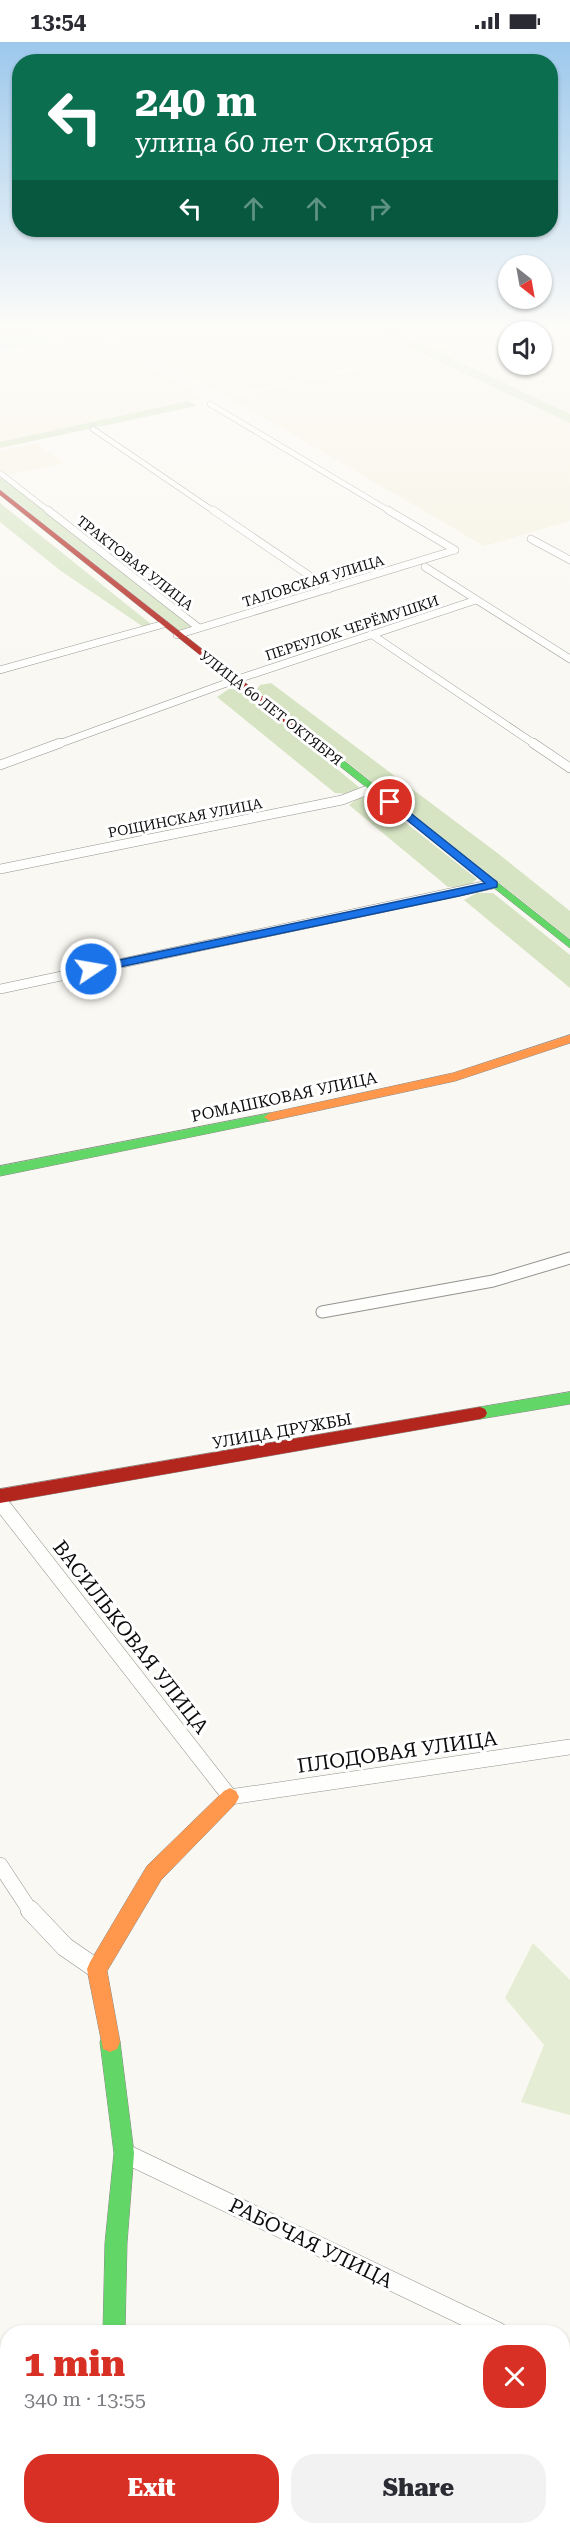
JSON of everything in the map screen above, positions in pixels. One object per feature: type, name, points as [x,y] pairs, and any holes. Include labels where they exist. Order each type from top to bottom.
[{"type":"street","points":[[117,445],[329,589]]},
{"type":"street","name":"ТАЛОВСКАЯ УЛИЦА","points":[[177,634],[455,550],[279,445]]},
{"type":"street","name":"ТРАКТОВАЯ УЛИЦА","points":[[0,472],[199,628]]},
{"type":"street","name":"УЛИЦА 60 ЛЕТ ОКТЯБРЯ","points":[[0,492],[570,945]]},
{"type":"street","points":[[531,539],[570,560]]},
{"type":"street","points":[[425,567],[570,659]]},
{"type":"street","name":"ПЕРЕУЛОК ЧЕРЁМУШКИ","points":[[0,765],[235,680],[476,600]]},
{"type":"street","points":[[0,670],[164,624]]},
{"type":"street","points":[[371,634],[570,768]]},
{"type":"street","name":"РОЩИНСКАЯ УЛИЦА","points":[[0,869],[342,800],[373,789]]},
{"type":"street","points":[[0,988],[493,884]]},
{"type":"street","name":"РОМАШКОВАЯ УЛИЦА","points":[[0,1172],[455,1077],[570,1039]]},
{"type":"street","points":[[322,1312],[493,1281],[570,1258]]},
{"type":"street","name":"УЛИЦА ДРУЖБЫ","points":[[0,1496],[570,1398]]},
{"type":"street","name":"ВАСИЛЬКОВАЯ УЛИЦА","points":[[0,1502],[230,1797]]},
{"type":"street","name":"ПЛОДОВАЯ УЛИЦА","points":[[230,1797],[570,1747]]},
{"type":"street","points":[[114,2325],[116,2243],[124,2153],[111,2050],[97,1970],[154,1873],[230,1797]]},
{"type":"street","points":[[0,1865],[31,1914],[70,1953],[97,1970]]},
{"type":"street","name":"РАБОЧАЯ УЛИЦА","points":[[124,2153],[483,2325]]},
{"type":"shaded area","points":[[25,445],[39,445],[64,463],[9,475],[0,468],[0,451]]},
{"type":"shaded area","points":[[311,445],[570,445],[570,521],[484,546]]},
{"type":"green space","points":[[0,474],[195,628],[180,631],[0,489]]},
{"type":"green space","points":[[0,503],[151,624],[148,627],[142,626],[61,571],[0,522]]},
{"type":"green space","points":[[271,683],[500,855],[570,911],[570,939],[256,690],[260,685]]},
{"type":"green space","points":[[239,688],[360,788],[348,794],[335,793],[217,697],[229,689]]},
{"type":"green space","points":[[373,797],[477,879],[467,887],[448,887],[349,805],[359,798]]},
{"type":"green space","points":[[477,893],[493,893],[570,955],[570,988],[464,900]]},
{"type":"green space","points":[[533,1943],[570,1980],[570,2115],[521,2102],[544,2045],[505,1998]]},
{"type":"traffic: fast","points":[[297,728],[570,945]]},
{"type":"traffic: fast","points":[[0,1171],[270,1117]]},
{"type":"traffic: fast","points":[[480,1413],[570,1398]]},
{"type":"traffic: fast","points":[[110,2042],[124,2153],[116,2243],[114,2325]]},
{"type":"traffic: slow","points":[[270,1117],[455,1077],[570,1039]]},
{"type":"traffic: slow","points":[[110,2042],[97,1969],[154,1873],[230,1797]]},
{"type":"traffic: jam","points":[[0,492],[297,728]]},
{"type":"traffic: jam","points":[[0,1496],[480,1413]]},
{"type":"route","points":[[91,969],[493,884],[390,802]]}]
